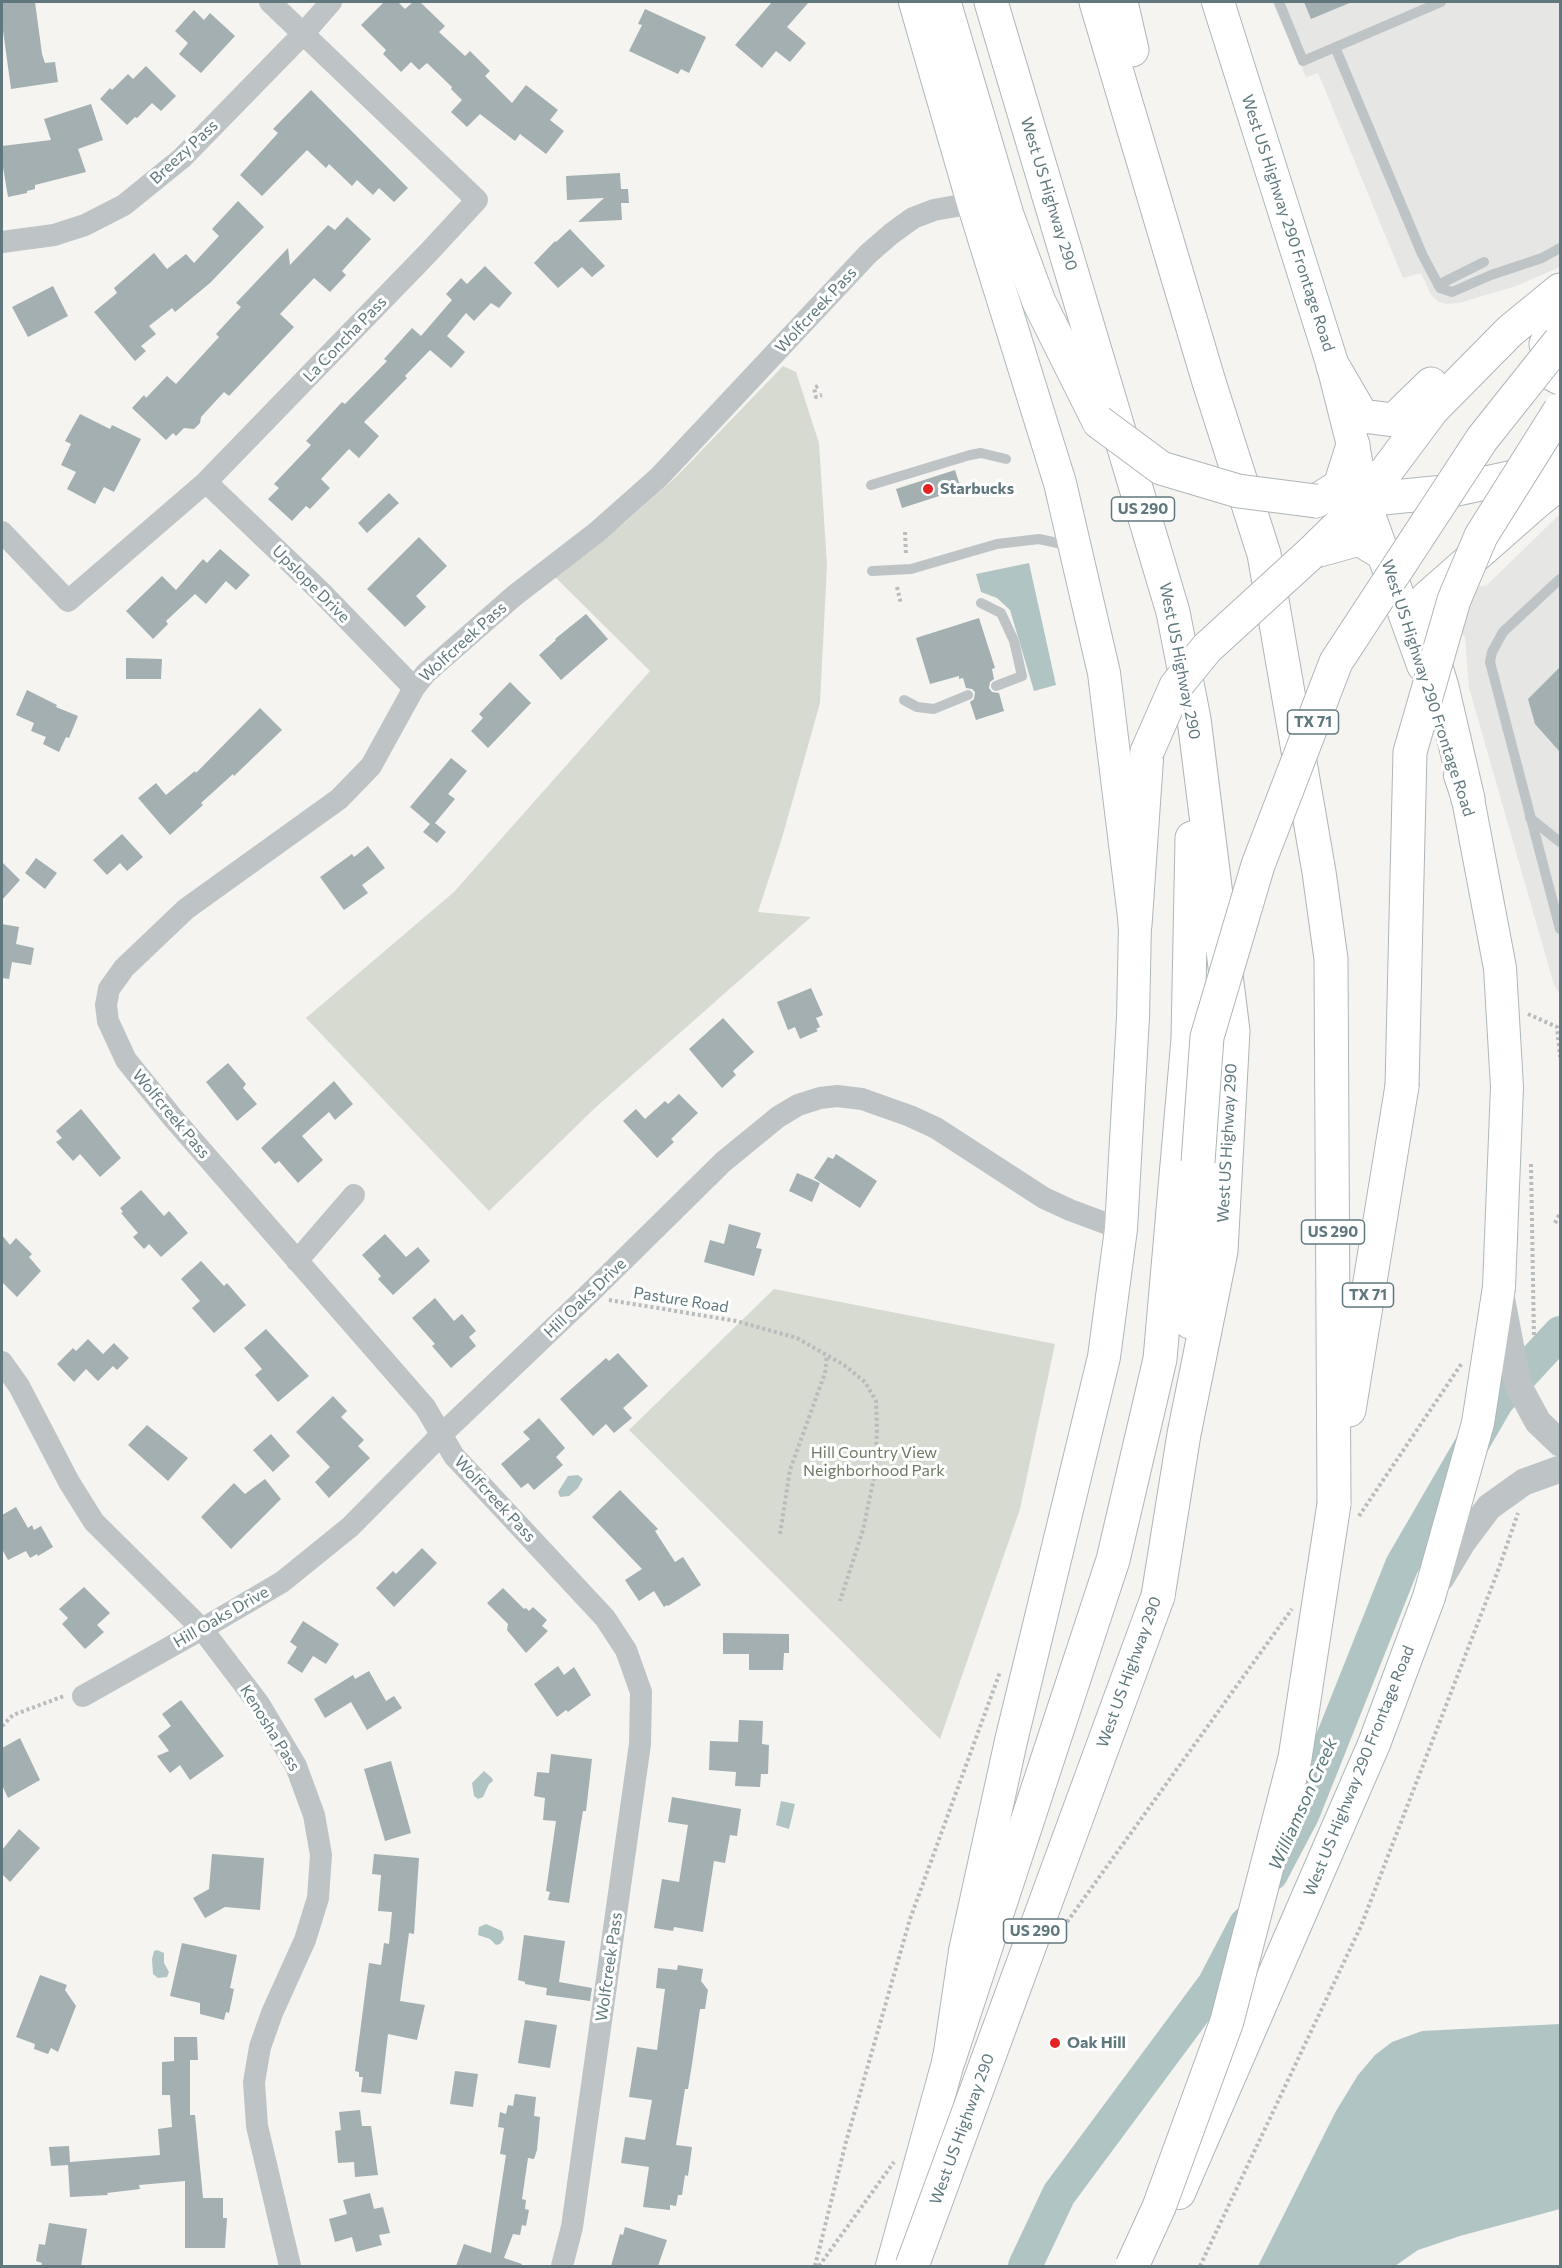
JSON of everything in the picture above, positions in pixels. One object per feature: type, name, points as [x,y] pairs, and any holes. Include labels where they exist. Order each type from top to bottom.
[{"type":"main road","points":[[915,2],[973,203]]},
{"type":"main road","points":[[944,2],[1007,215],[1039,302],[1099,422],[1161,468],[1238,491],[1316,501],[1364,501],[1444,492],[1513,477],[1560,457]]},
{"type":"main road","name":"West US Highway 290","points":[[912,2266],[1158,1596],[1184,1434],[1221,1251],[1233,1031],[1194,719],[1173,612],[991,2]]},
{"type":"main road","name":"US 290","points":[[1096,2],[1209,382],[1264,554],[1317,860],[1331,959],[1344,1513],[1295,1758],[1227,2021],[1158,2207],[1132,2266]]},
{"type":"main road","name":"US 290","points":[[1121,2],[1209,382]]},
{"type":"main road","name":"West US Highway 290 Frontage Road","points":[[1148,2266],[1374,1744],[1430,1597],[1478,1423],[1499,1287],[1507,1087],[1500,968],[1468,799],[1364,501],[1353,445],[1333,366],[1218,2]]},
{"type":"main road","name":"West US Highway 290","points":[[892,2266],[949,2059],[965,1951],[1011,1741],[1104,1357],[1121,1229],[1133,1017],[1135,926],[1104,673],[1060,483],[973,203]]},
{"type":"main road","points":[[1333,366],[1362,416],[1394,420],[1428,386],[1510,331],[1560,290]]},
{"type":"main road","points":[[1560,313],[1546,344],[1554,375],[1560,378]]},
{"type":"main road","points":[[1135,926],[1147,752],[1176,686],[1207,648],[1364,501],[1432,410],[1510,331]]},
{"type":"main road","name":"TX 71","points":[[1184,1434],[1207,1037],[1258,865],[1336,662],[1482,439],[1560,341]]},
{"type":"main road","name":"TX 71","points":[[1344,1513],[1402,1086],[1410,752],[1454,600],[1481,536],[1560,410]]},
{"type":"main road","points":[[1316,501],[1340,486],[1353,445]]},
{"type":"main road","points":[[1468,799],[1442,687],[1426,635],[1427,598],[1560,483]]},
{"type":"main road","points":[[1311,553],[1359,539],[1384,554]]},
{"type":"main road","points":[[949,2059],[1113,1560],[1160,1359],[1188,1039],[1194,719]]},
{"type":"street","name":"La Concha Pass","points":[[2,532],[68,601],[206,482],[477,200],[270,2]]},
{"type":"street","name":"Breezy Pass","points":[[2,242],[54,235],[85,225],[124,205],[182,158],[303,34],[331,2]]},
{"type":"street","name":"Wolfcreek Pass","points":[[562,2266],[572,2227],[640,1744],[641,1692],[626,1650],[605,1617],[454,1456],[425,1407],[173,1118],[126,1060],[108,1021],[106,1005],[109,989],[124,968],[186,909],[339,799],[371,766],[414,688],[426,673],[514,596],[621,512],[659,477],[861,262],[891,234],[914,218],[934,210],[973,203]]},
{"type":"street","name":"Upslope Drive","points":[[206,482],[320,591],[414,688]]},
{"type":"street","name":"Hill Oaks Drive","points":[[83,1696],[282,1582],[350,1527],[441,1435],[723,1162],[751,1137],[788,1111],[820,1098],[837,1096],[862,1099],[910,1116],[936,1128],[1044,1198],[1121,1229]]},
{"type":"street","points":[[297,1261],[354,1195]]},
{"type":"street","points":[[1499,1287],[1518,1385],[1538,1422],[1560,1443]]},
{"type":"street","name":"Kenosha Pass","points":[[2,1362],[19,1386],[69,1482],[94,1522],[202,1629],[259,1704],[296,1766],[314,1815],[321,1855],[318,1898],[304,1940],[272,2013],[260,2047],[254,2082],[257,2126],[290,2266]]},
{"type":"street","points":[[1430,1597],[1462,1543],[1489,1507],[1524,1482],[1560,1469]]},
{"type":"lane","points":[[1279,2],[1304,61],[1441,2]]},
{"type":"lane","points":[[1335,47],[1422,254],[1440,288],[1452,292],[1491,275],[1542,258],[1560,248]]},
{"type":"lane","points":[[1438,285],[1484,262]]},
{"type":"lane","points":[[871,485],[970,455],[981,453],[1006,459]]},
{"type":"lane","points":[[872,571],[911,569],[1008,542],[1039,539],[1075,547]]},
{"type":"lane","points":[[1560,579],[1498,637],[1491,652],[1490,662],[1560,930]]},
{"type":"lane","points":[[981,603],[1001,613],[1014,641],[1022,676],[996,686]]},
{"type":"lane","points":[[904,700],[917,707],[934,709],[968,695]]},
{"type":"lane","points":[[1530,818],[1560,842]]},
{"type":"path","points":[[818,386],[814,388],[816,397],[822,395]]},
{"type":"path","points":[[905,532],[906,559]]},
{"type":"path","points":[[897,587],[901,604]]},
{"type":"path","points":[[1528,1004],[1528,1026]]},
{"type":"path","points":[[1528,1014],[1557,1027],[1560,1057]]},
{"type":"path","points":[[1531,1156],[1534,1350]]},
{"type":"path","points":[[1556,1223],[1560,1214]]},
{"type":"path","name":"Pasture Road","points":[[587,1296],[736,1321],[797,1338],[844,1365],[865,1382],[876,1401],[878,1429],[875,1473],[863,1530],[840,1601]]},
{"type":"path","points":[[780,1534],[790,1470],[825,1373],[827,1355]]},
{"type":"path","points":[[1344,1513],[1464,1359]]},
{"type":"path","points":[[1200,2266],[1361,1926],[1499,1568],[1521,1504]]},
{"type":"path","points":[[1061,1929],[1299,1600]]},
{"type":"path","points":[[817,2266],[846,2142],[910,1919],[1002,1667]]},
{"type":"path","points":[[2,1726],[13,1715],[66,1695],[83,1696]]},
{"type":"path","points":[[817,2266],[898,2157]]},
{"type":"shaded area","points":[[1272,2],[1560,2],[1560,267],[1516,286],[1459,303],[1447,304],[1439,302],[1431,295],[1421,273],[1403,278],[1318,73],[1306,77]]},
{"type":"shaded area","points":[[1560,514],[1560,994],[1554,985],[1469,688],[1465,637],[1427,598],[1487,585]]},
{"type":"shaded area","points":[[1029,563],[1056,685],[1034,691],[1010,610],[997,598],[981,592],[976,574]]},
{"type":"shaded area","points":[[578,1475],[583,1479],[578,1488],[569,1496],[560,1497],[558,1492],[568,1476]]},
{"type":"shaded area","points":[[484,1771],[493,1781],[489,1784],[483,1797],[478,1799],[474,1796],[472,1783]]},
{"type":"shaded area","points":[[781,1801],[795,1804],[789,1829],[776,1825]]},
{"type":"shaded area","points":[[486,1924],[502,1931],[504,1939],[500,1944],[496,1945],[490,1939],[478,1935],[479,1927]]},
{"type":"shaded area","points":[[154,1951],[164,1953],[164,1963],[169,1972],[167,1977],[158,1978],[153,1974],[152,1959]]},
{"type":"shaded area","points":[[1560,2024],[1560,2209],[1418,2250],[1395,2266],[1258,2266],[1336,2111],[1358,2075],[1375,2055],[1392,2042],[1422,2031]]},
{"type":"green space","points":[[783,366],[796,372],[819,443],[827,565],[820,703],[782,838],[758,912],[811,917],[596,1107],[489,1211],[306,1018],[454,892],[650,671],[554,576],[622,525],[675,478]]},
{"type":"green space","name":"Hill Country View Neighborhood Park","points":[[774,1289],[1055,1344],[1020,1509],[940,1739],[629,1430]]},
{"type":"building","points":[[2,2],[35,2],[42,54],[45,63],[55,62],[58,82],[11,89],[2,23]]},
{"type":"building","points":[[384,2],[398,2],[405,9],[413,2],[420,2],[445,26],[439,32],[465,56],[470,51],[490,71],[485,76],[512,103],[526,85],[558,110],[550,120],[564,131],[546,154],[520,134],[515,141],[480,114],[467,127],[451,112],[462,100],[427,63],[419,70],[411,62],[401,72],[383,54],[386,50],[361,25]]},
{"type":"building","points":[[772,2],[809,2],[787,27],[806,43],[790,62],[776,51],[762,68],[735,45]]},
{"type":"building","points":[[1304,2],[1352,2],[1311,19]]},
{"type":"building","points":[[645,9],[706,37],[689,73],[681,69],[678,74],[629,51],[642,25],[638,24]]},
{"type":"building","points":[[194,10],[204,20],[210,13],[235,36],[201,73],[179,54],[188,43],[175,31]]},
{"type":"building","points":[[146,66],[176,96],[161,111],[152,103],[127,125],[100,99],[128,74],[133,79]]},
{"type":"building","points":[[311,90],[408,188],[394,202],[379,188],[373,195],[357,180],[352,186],[329,164],[326,168],[307,150],[262,196],[240,175],[278,133],[273,129]]},
{"type":"building","points":[[91,104],[103,140],[78,149],[86,172],[35,185],[35,189],[27,193],[8,197],[2,146],[51,140],[44,119]]},
{"type":"building","points":[[620,173],[621,189],[628,189],[629,203],[621,203],[622,220],[578,222],[604,198],[567,200],[566,176]]},
{"type":"building","points":[[238,201],[264,227],[210,283],[175,312],[172,308],[149,326],[156,334],[141,346],[146,351],[135,361],[94,312],[117,293],[114,288],[154,253],[167,269],[186,254],[194,263],[219,236],[212,229]]},
{"type":"building","points":[[347,217],[371,239],[342,271],[346,275],[330,292],[314,278],[280,314],[294,327],[229,396],[224,392],[201,417],[200,423],[194,429],[184,428],[176,436],[173,433],[166,440],[132,408],[144,395],[146,398],[167,376],[176,384],[219,337],[216,334],[241,307],[236,303],[288,248],[290,265],[328,225],[335,230]]},
{"type":"building","points":[[570,229],[605,266],[592,277],[582,267],[558,288],[534,263]]},
{"type":"building","points":[[485,266],[512,293],[499,308],[491,303],[474,321],[466,313],[447,336],[465,352],[451,368],[430,350],[405,376],[407,378],[364,422],[379,436],[359,458],[349,449],[321,479],[330,488],[310,509],[306,506],[292,521],[268,499],[279,488],[274,484],[311,445],[306,441],[342,402],[345,404],[387,361],[384,359],[412,328],[421,336],[452,300],[446,294],[461,278],[467,284]]},
{"type":"building","points":[[53,286],[68,316],[28,337],[12,307]]},
{"type":"building","points":[[80,414],[110,429],[112,425],[141,439],[114,492],[104,487],[95,504],[67,489],[76,472],[61,465],[71,444],[65,441]]},
{"type":"building","name":"Starbucks","points":[[955,470],[961,489],[902,508],[896,489]]},
{"type":"building","points":[[389,493],[399,503],[367,533],[358,523]]},
{"type":"building","points":[[419,537],[447,566],[416,596],[426,607],[405,627],[367,589]]},
{"type":"building","points":[[220,549],[250,575],[236,590],[226,581],[206,604],[195,594],[166,621],[168,624],[153,639],[126,611],[162,576],[176,590],[203,559],[207,563]]},
{"type":"building","points":[[586,614],[608,639],[561,680],[539,655]]},
{"type":"building","points":[[979,618],[995,668],[992,669],[994,679],[990,682],[989,688],[992,692],[999,693],[1004,711],[976,720],[970,702],[974,699],[975,692],[966,688],[963,678],[959,679],[959,676],[930,684],[916,638]]},
{"type":"building","points":[[126,658],[162,659],[161,679],[126,679]]},
{"type":"building","points":[[1560,667],[1560,752],[1535,724],[1528,699]]},
{"type":"building","points":[[510,682],[531,703],[488,748],[471,731],[483,718],[479,714]]},
{"type":"building","points":[[27,690],[57,705],[56,707],[78,716],[69,738],[66,737],[59,752],[43,744],[46,737],[31,731],[34,723],[16,715]]},
{"type":"building","points":[[260,708],[282,730],[234,776],[233,774],[201,803],[203,805],[170,835],[138,798],[156,783],[166,795],[195,771],[196,773]]},
{"type":"building","points":[[451,758],[467,771],[448,794],[455,799],[435,823],[446,832],[437,843],[423,832],[430,824],[410,807]]},
{"type":"building","points":[[122,834],[143,857],[127,871],[120,863],[107,875],[93,860]]},
{"type":"building","points":[[368,846],[385,868],[362,885],[368,893],[344,910],[320,877],[352,854],[354,857]]},
{"type":"building","points":[[36,858],[57,873],[45,889],[25,873]]},
{"type":"building","points":[[2,862],[20,880],[2,900]]},
{"type":"building","points":[[2,924],[19,927],[16,944],[34,948],[31,965],[12,962],[9,979],[2,978]]},
{"type":"building","points":[[811,988],[823,1015],[816,1018],[820,1027],[816,1029],[818,1031],[800,1039],[795,1027],[788,1030],[777,1002]]},
{"type":"building","points":[[723,1018],[754,1052],[733,1071],[736,1075],[722,1088],[689,1049]]},
{"type":"building","points":[[228,1063],[246,1084],[243,1088],[257,1104],[237,1121],[206,1082]]},
{"type":"building","points":[[334,1081],[353,1104],[335,1120],[329,1112],[302,1136],[323,1160],[298,1183],[279,1161],[275,1164],[261,1148]]},
{"type":"building","points":[[679,1094],[698,1113],[671,1139],[674,1142],[657,1158],[623,1121],[636,1109],[645,1119],[665,1101],[668,1104]]},
{"type":"building","points":[[81,1109],[121,1158],[100,1177],[80,1154],[73,1161],[56,1142],[62,1138],[56,1131]]},
{"type":"building","points":[[836,1154],[877,1181],[860,1208],[814,1178],[828,1157],[833,1159]]},
{"type":"building","points":[[797,1173],[820,1183],[812,1202],[789,1191]]},
{"type":"building","points":[[141,1190],[164,1216],[169,1211],[188,1233],[161,1257],[149,1244],[144,1249],[133,1237],[138,1233],[121,1213],[123,1212],[120,1208]]},
{"type":"building","points":[[729,1224],[761,1233],[756,1248],[762,1249],[754,1276],[704,1262],[710,1240],[724,1244]]},
{"type":"building","points":[[385,1234],[406,1257],[418,1247],[430,1261],[393,1295],[378,1279],[381,1276],[362,1255]]},
{"type":"building","points":[[2,1235],[10,1245],[16,1238],[32,1254],[29,1257],[41,1271],[17,1297],[2,1282]]},
{"type":"building","points":[[201,1261],[224,1286],[227,1283],[246,1305],[214,1333],[192,1308],[200,1301],[181,1279]]},
{"type":"building","points":[[435,1298],[454,1321],[462,1314],[476,1331],[469,1337],[476,1346],[451,1368],[432,1346],[435,1344],[412,1318]]},
{"type":"building","points":[[266,1329],[309,1376],[278,1402],[255,1375],[262,1369],[244,1348]]},
{"type":"building","points":[[88,1339],[103,1354],[114,1343],[129,1358],[117,1370],[113,1366],[98,1381],[86,1369],[74,1382],[57,1364],[73,1348],[76,1351]]},
{"type":"building","points":[[618,1353],[648,1386],[623,1408],[632,1418],[614,1433],[606,1424],[593,1436],[560,1399],[606,1358],[609,1361]]},
{"type":"building","points":[[333,1396],[347,1411],[341,1417],[364,1440],[358,1446],[370,1458],[329,1498],[315,1482],[330,1467],[296,1432]]},
{"type":"building","points":[[539,1418],[565,1448],[556,1457],[563,1465],[534,1490],[528,1483],[521,1488],[501,1464],[530,1439],[523,1432]]},
{"type":"building","points":[[147,1425],[188,1458],[168,1481],[128,1445]]},
{"type":"building","points":[[271,1434],[290,1456],[273,1472],[253,1450]]},
{"type":"building","points":[[265,1479],[281,1499],[231,1549],[201,1517],[234,1483],[245,1494]]},
{"type":"building","points":[[620,1490],[658,1529],[655,1531],[675,1562],[683,1557],[701,1585],[668,1606],[664,1607],[654,1591],[639,1601],[625,1580],[642,1569],[592,1517]]},
{"type":"building","points":[[16,1507],[28,1528],[32,1525],[34,1530],[41,1526],[53,1547],[38,1556],[37,1554],[30,1558],[26,1551],[8,1560],[2,1549],[2,1515]]},
{"type":"building","points":[[422,1548],[437,1563],[394,1607],[376,1588],[393,1571],[396,1574]]},
{"type":"building","points":[[84,1587],[110,1613],[97,1625],[104,1632],[85,1649],[62,1624],[68,1618],[59,1609]]},
{"type":"building","points":[[503,1588],[524,1609],[529,1611],[533,1607],[547,1620],[542,1626],[548,1631],[526,1653],[507,1630],[508,1624],[487,1603]]},
{"type":"building","points":[[303,1621],[339,1644],[326,1664],[313,1656],[302,1673],[287,1663],[297,1647],[290,1642]]},
{"type":"building","points":[[723,1633],[789,1634],[789,1653],[784,1653],[783,1670],[749,1670],[749,1654],[723,1654]]},
{"type":"building","points":[[558,1666],[564,1675],[574,1667],[591,1695],[557,1717],[534,1684]]},
{"type":"building","points":[[369,1671],[386,1701],[394,1696],[402,1708],[367,1730],[351,1702],[325,1718],[314,1699],[353,1675],[355,1679]]},
{"type":"building","points":[[181,1700],[224,1756],[190,1780],[180,1765],[170,1773],[157,1756],[169,1751],[158,1736],[171,1726],[162,1714]]},
{"type":"building","points":[[739,1720],[763,1721],[762,1744],[769,1745],[768,1774],[761,1774],[760,1787],[735,1786],[736,1772],[709,1770],[710,1741],[738,1742]]},
{"type":"building","points":[[20,1738],[40,1780],[8,1798],[2,1785],[2,1748]]},
{"type":"building","points":[[551,1754],[592,1759],[586,1811],[583,1811],[569,1903],[548,1900],[550,1892],[546,1891],[556,1821],[543,1820],[545,1798],[534,1796],[537,1772],[549,1773]]},
{"type":"building","points":[[391,1761],[411,1833],[385,1841],[364,1769]]},
{"type":"building","points":[[672,1797],[741,1809],[737,1836],[730,1835],[725,1863],[714,1861],[703,1932],[674,1927],[673,1931],[654,1928],[662,1879],[679,1882],[688,1825],[668,1822]]},
{"type":"building","points":[[19,1829],[40,1848],[10,1882],[2,1874],[2,1850]]},
{"type":"building","points":[[212,1854],[264,1858],[260,1910],[225,1907],[205,1918],[193,1898],[209,1889]]},
{"type":"building","points":[[374,1854],[419,1858],[414,1934],[409,1933],[400,2001],[425,2005],[417,2040],[388,2034],[381,2094],[361,2092],[363,2077],[359,2077],[359,2072],[355,2071],[369,1963],[381,1965],[384,1943],[389,1944],[392,1912],[378,1911],[381,1875],[372,1874]]},
{"type":"building","points":[[524,1935],[565,1941],[559,1982],[592,1988],[590,2001],[546,1995],[547,1988],[525,1984],[518,1980]]},
{"type":"building","points":[[182,1943],[237,1955],[230,1988],[234,1989],[229,2013],[226,2012],[224,2020],[200,2014],[200,2003],[170,1996]]},
{"type":"building","points":[[678,1965],[703,1969],[701,1981],[708,1990],[705,2009],[700,2009],[688,2089],[685,2089],[676,2145],[692,2147],[688,2176],[685,2175],[682,2195],[678,2195],[676,2206],[670,2205],[670,2210],[643,2207],[649,2167],[621,2163],[625,2137],[645,2140],[652,2100],[629,2097],[637,2047],[657,2050],[665,1989],[656,1988],[658,1968],[677,1970]]},
{"type":"building","points":[[40,1975],[67,1985],[65,1990],[76,2006],[58,2052],[51,2048],[48,2054],[34,2049],[35,2044],[16,2037]]},
{"type":"building","points":[[525,2020],[557,2025],[550,2068],[518,2063]]},
{"type":"building","points":[[174,2037],[197,2037],[198,2060],[190,2060],[190,2115],[195,2115],[203,2198],[223,2198],[223,2218],[227,2218],[225,2248],[185,2248],[185,2181],[139,2185],[140,2189],[107,2193],[108,2195],[70,2197],[68,2165],[51,2166],[49,2147],[69,2146],[70,2162],[160,2155],[158,2129],[172,2127],[170,2095],[162,2095],[162,2062],[174,2061]]},
{"type":"building","points":[[455,2071],[478,2074],[473,2107],[450,2104]]},
{"type":"building","points":[[515,2094],[536,2097],[534,2116],[540,2117],[537,2150],[534,2159],[528,2158],[522,2199],[526,2200],[525,2209],[529,2210],[526,2226],[522,2225],[520,2235],[513,2234],[504,2258],[522,2264],[521,2266],[456,2266],[464,2244],[491,2253],[506,2155],[500,2154],[504,2128],[498,2127],[500,2112],[506,2114],[508,2105],[513,2106]]},
{"type":"building","points":[[360,2110],[362,2126],[371,2126],[378,2175],[355,2177],[354,2162],[338,2163],[335,2131],[341,2130],[339,2112]]},
{"type":"building","points":[[370,2193],[374,2209],[383,2207],[390,2233],[379,2235],[382,2245],[356,2252],[352,2237],[335,2242],[329,2219],[347,2214],[343,2200]]},
{"type":"building","points":[[49,2223],[87,2229],[81,2266],[41,2266],[42,2263],[36,2261],[39,2244],[45,2245]]},
{"type":"building","points":[[625,2227],[667,2240],[658,2266],[611,2266],[620,2234],[623,2235]]},
{"type":"waterway","name":"Williamson Creek","points":[[1271,1874],[1303,1813],[1402,1565],[1497,1401],[1560,1333]]},
{"type":"waterway","name":"Williamson Creek","points":[[1025,2266],[1059,2194],[1214,1985],[1246,1924]]},
{"type":"place","name":"Starbucks","points":[[928,489]]},
{"type":"place","name":"Oak Hill","points":[[1055,2043]]}]
